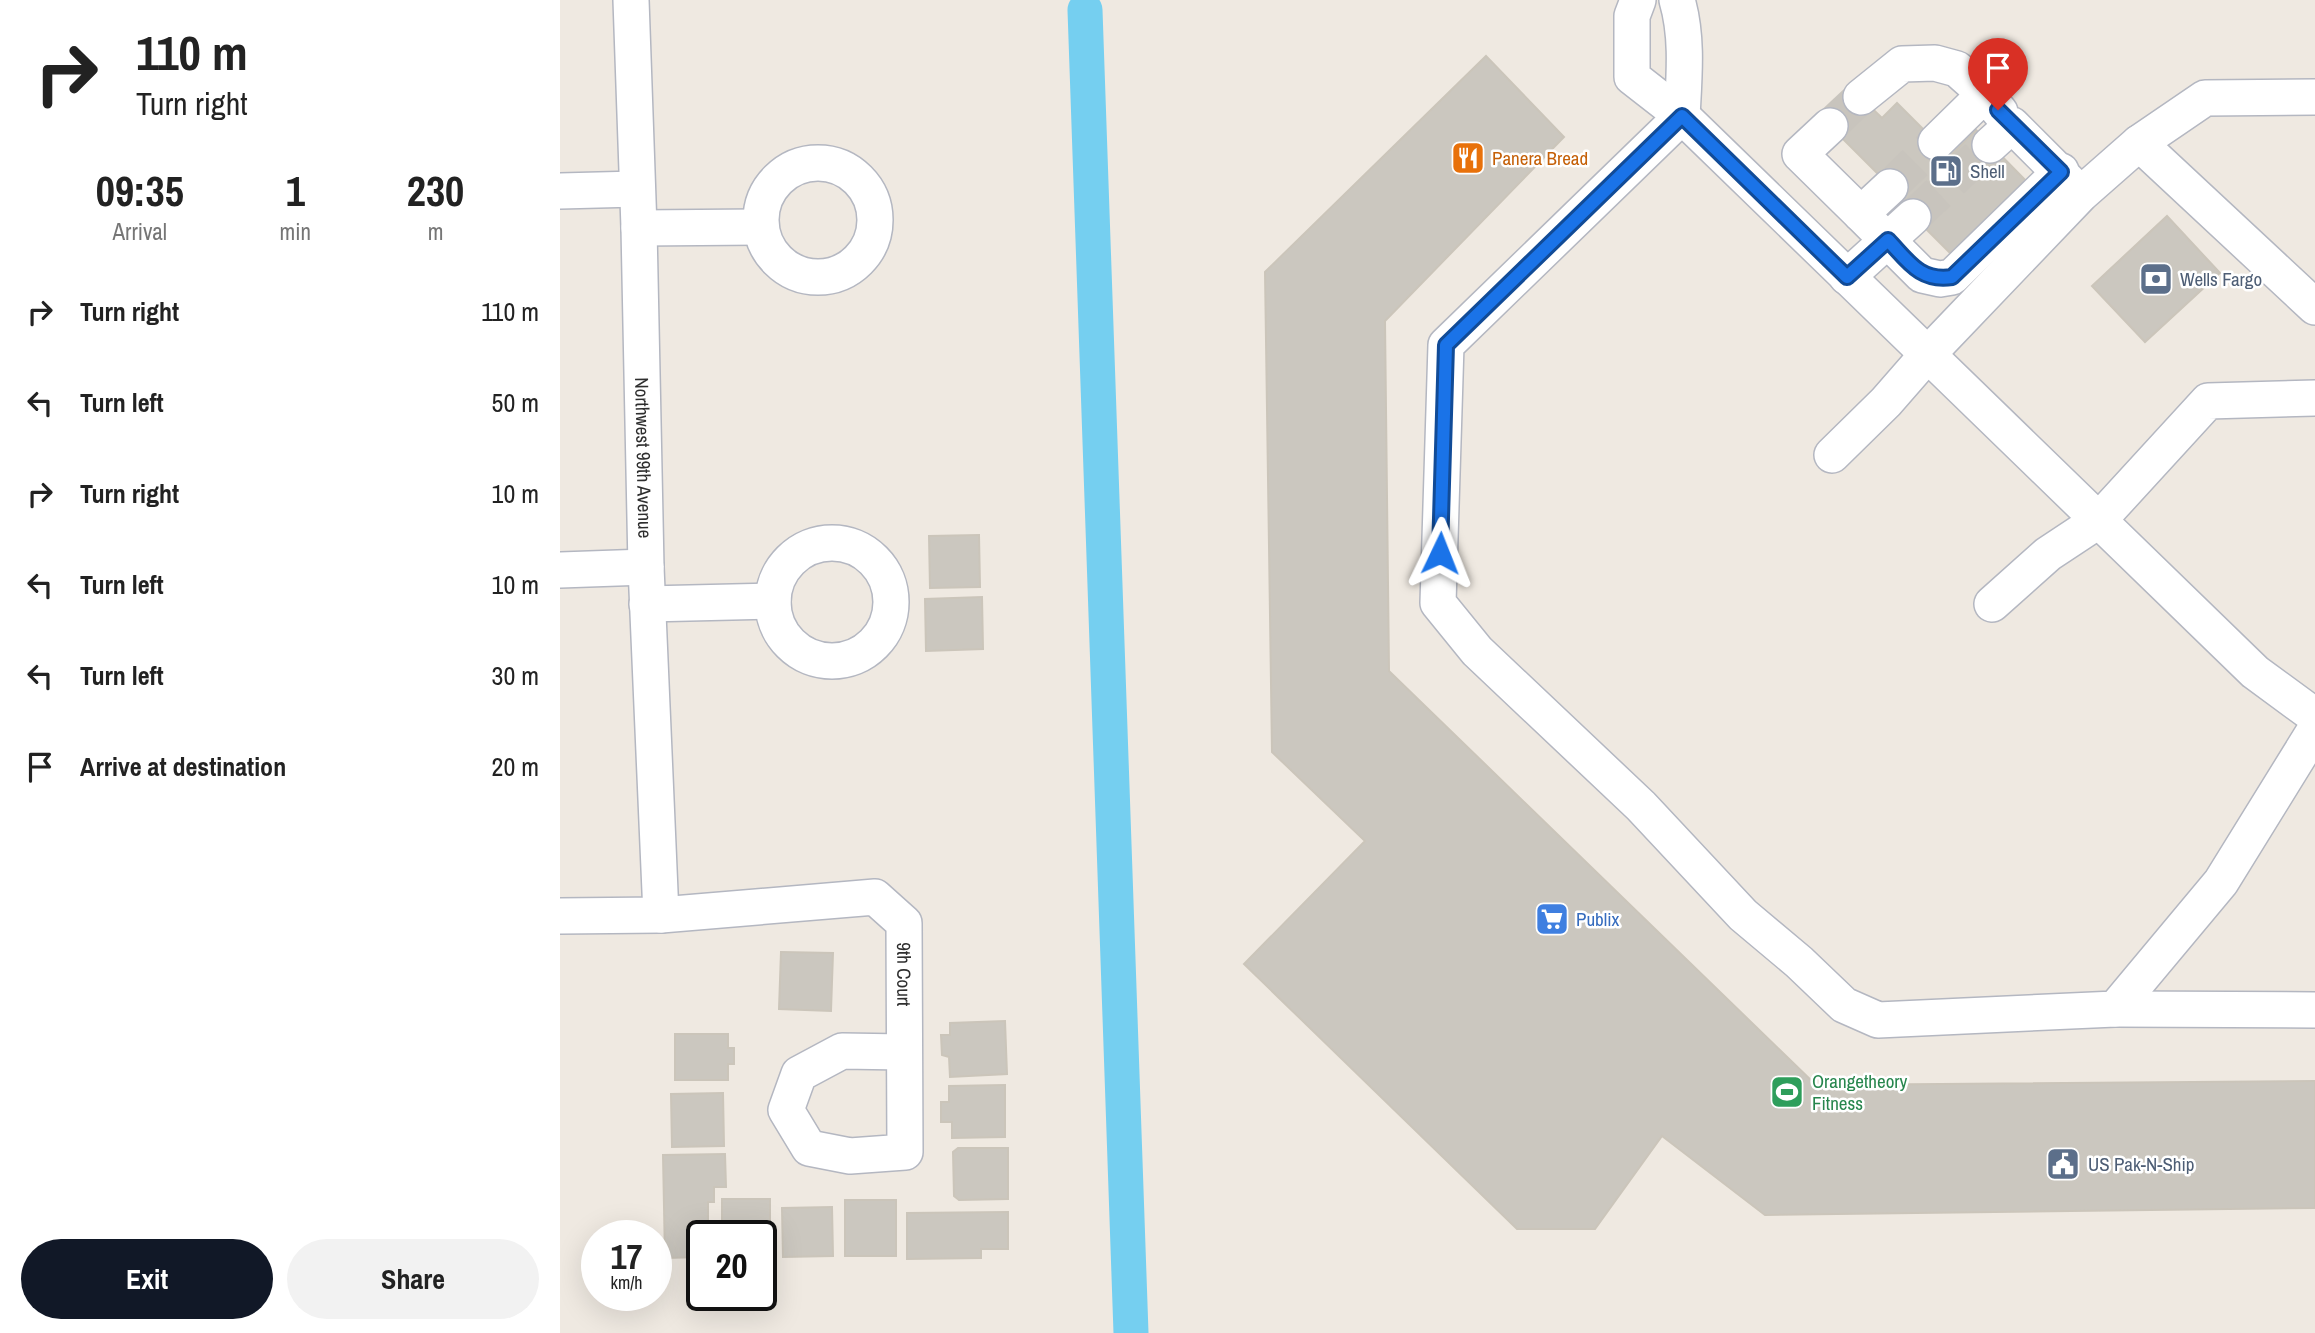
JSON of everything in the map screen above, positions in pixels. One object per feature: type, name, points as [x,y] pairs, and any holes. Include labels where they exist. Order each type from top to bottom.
[{"type":"street","name":"Northwest 99th Avenue","points":[[631,0],[647,604],[661,915]]},
{"type":"street","points":[[1638,0],[1632,16],[1632,77],[1682,116],[2255,672],[2315,716]]},
{"type":"street","points":[[1677,0],[1682,16],[1682,116],[1446,345],[1438,603],[1477,651],[1641,806],[1743,915],[1799,962],[1844,1005],[1878,1020],[2115,1009],[2315,1010]]},
{"type":"street","points":[[1861,97],[1902,64],[1935,63],[1957,69],[1985,94],[2001,135],[2071,183]]},
{"type":"street","points":[[1936,142],[1985,94]]},
{"type":"street","points":[[1830,126],[1800,154],[1922,275],[1940,279],[1952,277],[2071,183],[2138,143],[2205,98],[2315,97]]},
{"type":"street","points":[[2138,143],[2315,307]]},
{"type":"street","points":[[1832,454],[1886,402],[2071,183]]},
{"type":"street","points":[[1861,214],[1890,187]]},
{"type":"street","points":[[560,191],[637,190]]},
{"type":"street","points":[[1847,277],[1913,217]]},
{"type":"street","points":[[639,228],[760,227]]},
{"type":"street","points":[[1992,604],[2048,554],[2098,521],[2208,401],[2315,398]]},
{"type":"street","points":[[560,570],[646,566]]},
{"type":"street","points":[[647,604],[772,601]]},
{"type":"street","points":[[2115,1009],[2221,882],[2315,730]]},
{"type":"street","name":"9th Court","points":[[560,916],[661,915],[875,897],[904,923],[905,1152],[850,1156],[809,1149],[786,1110],[799,1074],[842,1051],[904,1052]]},
{"type":"building","points":[[1486,56],[1564,137],[1385,321],[1389,671],[1816,1085],[2315,1081],[2315,1208],[1765,1215],[1662,1136],[1595,1229],[1517,1229],[1244,964],[1365,841],[1272,752],[1265,272]]},
{"type":"building","name":"Shell","points":[[1855,92],[1882,118],[1897,103],[1950,156],[1976,130],[2033,188],[1959,262],[1895,198],[1897,193],[1825,121]]},
{"type":"building","name":"Wells Fargo","points":[[2167,216],[2220,273],[2145,342],[2092,286]]},
{"type":"building","points":[[979,535],[980,587],[930,588],[929,536]]},
{"type":"building","points":[[982,597],[983,649],[926,651],[925,599]]},
{"type":"building","points":[[781,952],[833,953],[831,1011],[779,1009]]},
{"type":"building","points":[[1005,1021],[1007,1074],[950,1077],[949,1057],[942,1055],[941,1035],[950,1035],[950,1023]]},
{"type":"building","points":[[675,1034],[728,1034],[728,1048],[734,1048],[734,1064],[728,1064],[728,1080],[675,1080]]},
{"type":"building","points":[[1005,1085],[1005,1137],[952,1138],[952,1122],[941,1122],[941,1102],[949,1102],[949,1086]]},
{"type":"building","points":[[723,1093],[724,1146],[672,1147],[671,1094]]},
{"type":"building","points":[[958,1148],[1008,1148],[1008,1199],[959,1200],[954,1196],[953,1152]]},
{"type":"building","points":[[725,1154],[726,1187],[714,1187],[714,1202],[708,1202],[708,1220],[686,1220],[686,1257],[672,1258],[672,1220],[664,1220],[663,1155]]},
{"type":"building","points":[[722,1199],[770,1199],[770,1220],[722,1220]]},
{"type":"building","points":[[845,1200],[896,1200],[896,1256],[845,1256]]},
{"type":"building","points":[[832,1207],[833,1256],[783,1257],[782,1208]]},
{"type":"building","points":[[1008,1212],[1008,1249],[981,1249],[981,1258],[907,1259],[907,1213]]},
{"type":"waterway","points":[[1085,10],[1131,1333]]},
{"type":"tunnel","points":[[1830,126],[1861,97]]},
{"type":"tunnel","points":[[1890,187],[1936,142]]},
{"type":"tunnel","points":[[1913,217],[1990,145]]},
{"type":"place","name":"Panera Bread","points":[[1468,158]]},
{"type":"place","name":"Shell","points":[[1946,171]]},
{"type":"place","name":"Wells Fargo","points":[[2156,279]]},
{"type":"place","name":"Publix","points":[[1552,919]]},
{"type":"place","name":"Orangetheory Fitness","points":[[1787,1092]]},
{"type":"place","name":"US Pak-N-Ship","points":[[2063,1164]]},
{"type":"route","points":[[1440,553],[1446,345],[1682,116],[1847,277],[1888,240],[1922,275],[1940,279],[1952,277],[2061,172],[1998,110]]}]
